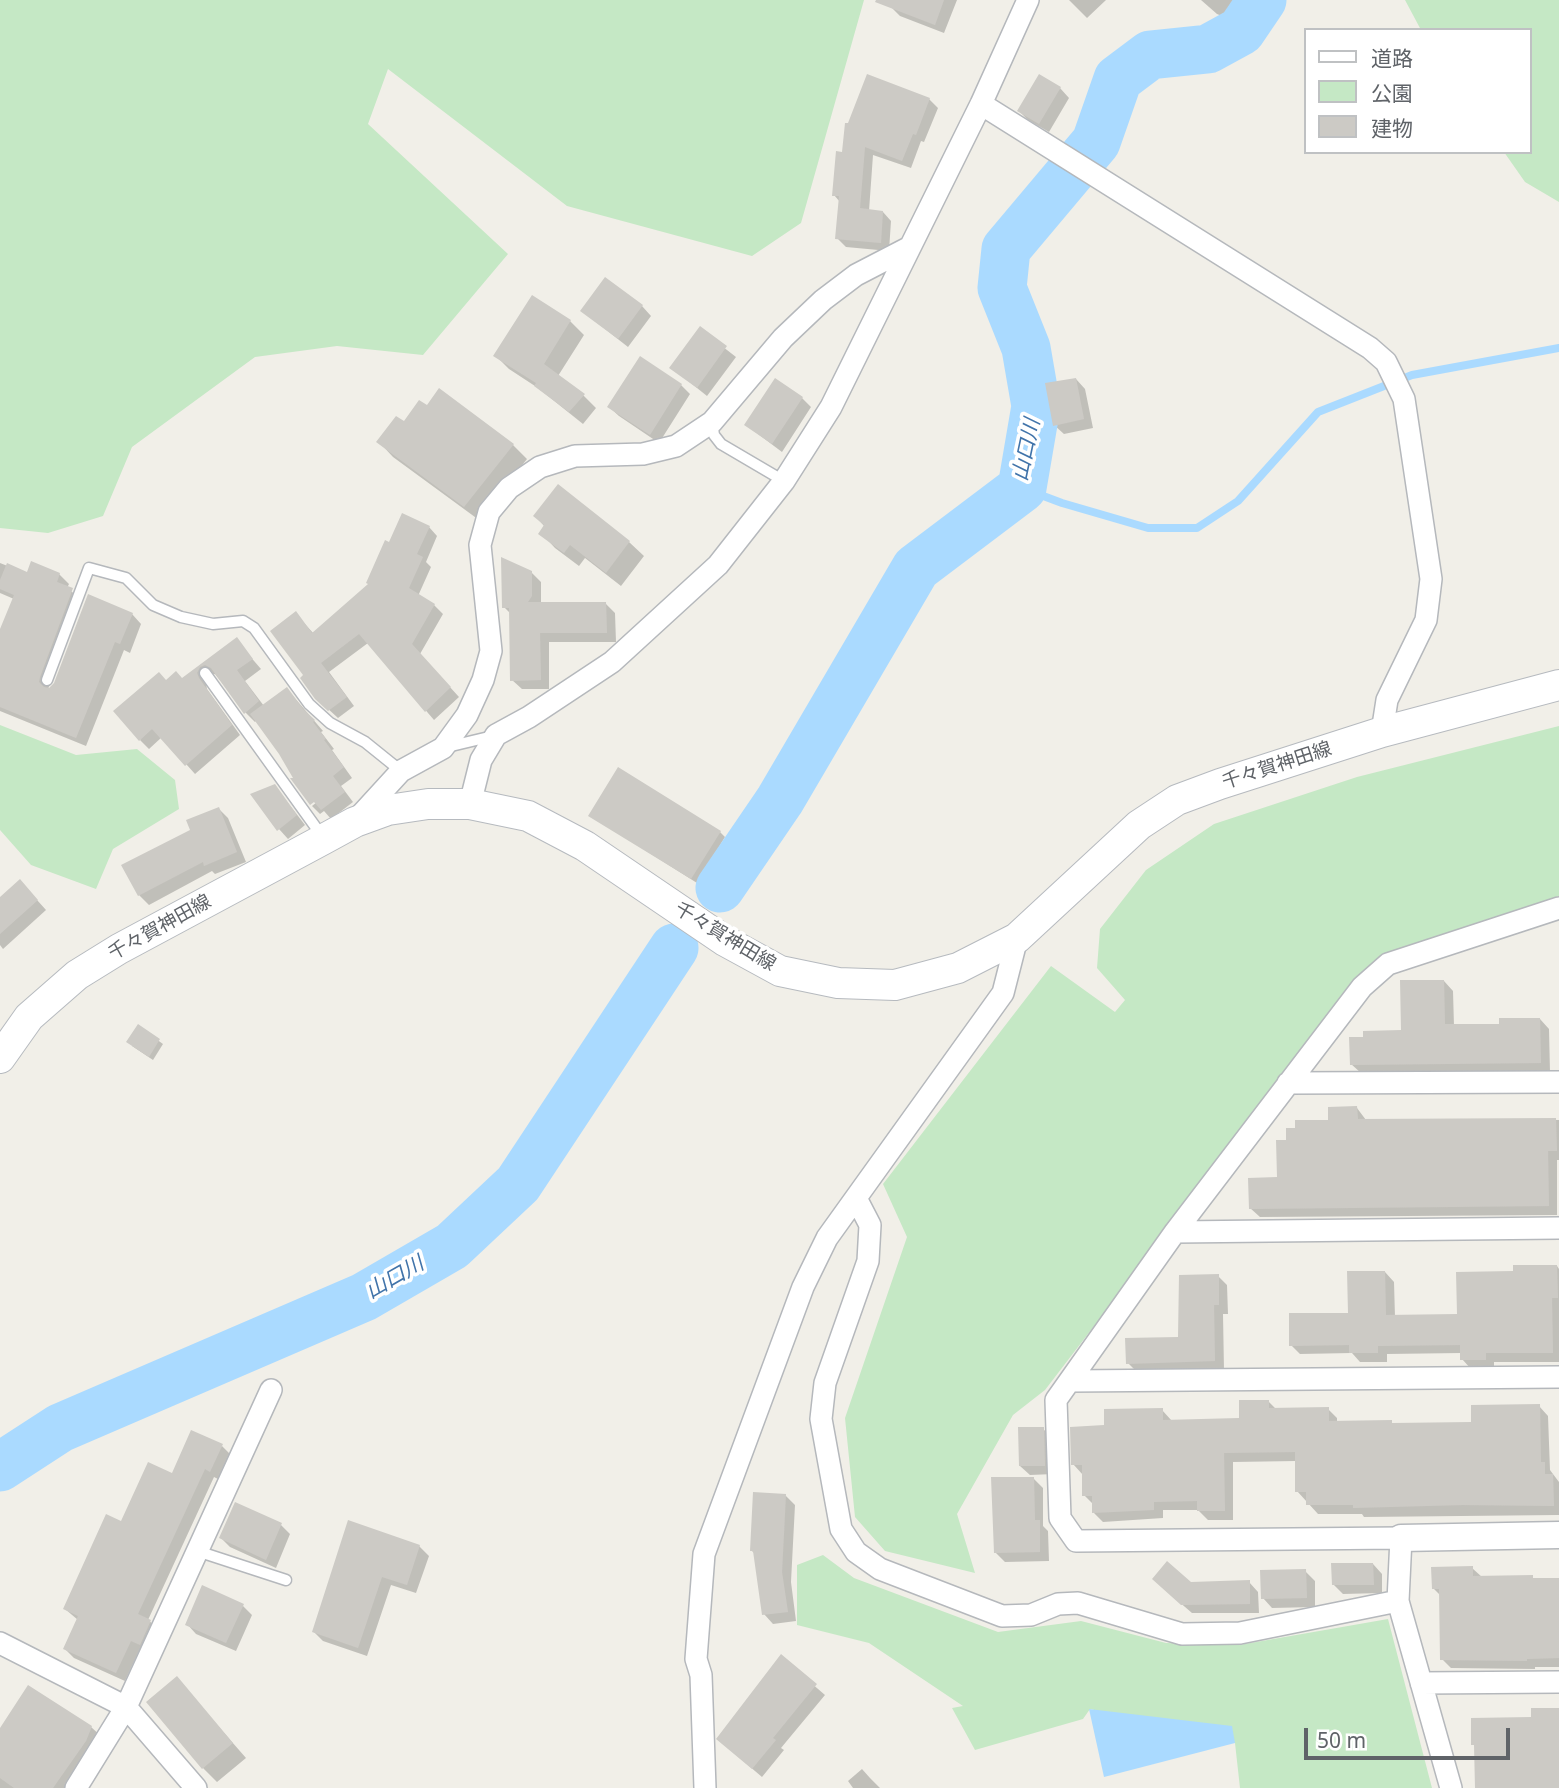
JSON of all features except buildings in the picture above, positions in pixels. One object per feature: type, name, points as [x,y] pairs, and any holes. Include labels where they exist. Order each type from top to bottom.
[{"type":"main road","name":"千々賀神田線","points":[[0,1058],[29,1017],[77,975],[119,949],[355,822],[388,810],[428,804],[470,804],[528,816],[585,846],[725,941],[780,971],[838,983],[895,985],[958,968],[1017,938],[1139,825],[1177,800],[1382,732],[1559,685]]},
{"type":"street","points":[[470,804],[481,760],[496,736],[612,662],[719,565],[784,481],[831,407],[981,104],[1028,0]]},
{"type":"street","points":[[981,104],[1370,348],[1386,362],[1404,399],[1431,579],[1426,620],[1387,700],[1382,732]]},
{"type":"street","points":[[355,822],[401,771],[443,748],[467,715],[483,680],[491,651],[480,545],[489,512],[509,488],[540,467],[575,456],[643,454],[676,446],[712,422],[783,338],[823,300],[856,275],[910,247]]},
{"type":"street","points":[[1559,908],[1388,964],[1362,987],[1175,1233],[1056,1400],[1060,1518],[1076,1541],[1559,1535]]},
{"type":"street","points":[[705,1788],[701,1675],[696,1659],[704,1553],[803,1287],[827,1238],[1003,993],[1017,938]]},
{"type":"street","points":[[1288,1083],[1559,1082]]},
{"type":"street","points":[[856,1198],[870,1225],[868,1261],[825,1383],[821,1419],[841,1529],[856,1552],[880,1569],[1002,1616],[1031,1615],[1058,1604],[1077,1603],[1182,1634],[1240,1633],[1398,1601]]},
{"type":"street","points":[[1175,1233],[1559,1228]]},
{"type":"street","points":[[1070,1381],[1559,1377]]},
{"type":"street","points":[[76,1788],[126,1707],[271,1390]]},
{"type":"street","points":[[1401,1538],[1398,1601],[1451,1788]]},
{"type":"street","points":[[0,1643],[126,1707],[196,1788]]},
{"type":"street","points":[[1421,1683],[1559,1682]]},
{"type":"lane","points":[[712,422],[714,435],[721,444],[784,481]]},
{"type":"lane","points":[[47,680],[89,568],[126,578],[153,605],[181,617],[213,624],[243,621],[254,628],[309,704],[330,723],[365,742],[401,771]]},
{"type":"lane","points":[[205,673],[324,839]]},
{"type":"lane","points":[[443,748],[496,736]]},
{"type":"lane","points":[[197,1551],[286,1580]]},
{"type":"green space","points":[[0,0],[864,0],[801,223],[752,256],[567,206],[388,69],[368,124],[508,254],[423,355],[337,346],[255,357],[132,447],[103,516],[48,533],[0,528]]},
{"type":"green space","points":[[1405,0],[1559,0],[1559,202],[1525,182],[1505,154],[1531,154],[1531,28],[1420,28]]},
{"type":"green space","points":[[0,725],[76,755],[137,749],[175,780],[179,809],[113,849],[96,889],[31,865],[0,830]]},
{"type":"green space","points":[[1559,726],[1559,896],[1374,961],[1045,1390],[1013,1415],[957,1514],[975,1573],[885,1551],[855,1517],[845,1418],[907,1237],[883,1184],[1051,966],[1115,1012],[1125,1000],[1097,968],[1100,929],[1146,870],[1214,824],[1357,777]]},
{"type":"green space","points":[[823,1555],[854,1578],[998,1632],[1081,1621],[1166,1643],[1239,1645],[1388,1619],[1432,1788],[1240,1788],[1235,1743],[1090,1709],[1083,1719],[975,1750],[952,1708],[963,1706],[869,1643],[797,1625],[797,1565]]},
{"type":"water","points":[[1089,1709],[1232,1726],[1235,1743],[1104,1777]]},
{"type":"waterway","name":"山口川","points":[[720,888],[780,800],[916,568],[1022,488],[1036,406],[1026,348],[1002,288],[1006,249],[1096,142],[1118,79],[1150,55],[1208,49],[1241,31],[1262,0]]},
{"type":"waterway","points":[[1022,488],[1062,503],[1148,528],[1197,528],[1238,501],[1318,412],[1412,375],[1559,348]]},
{"type":"waterway","name":"山口川","points":[[0,1467],[60,1428],[364,1297],[452,1246],[518,1184],[674,948]]}]
